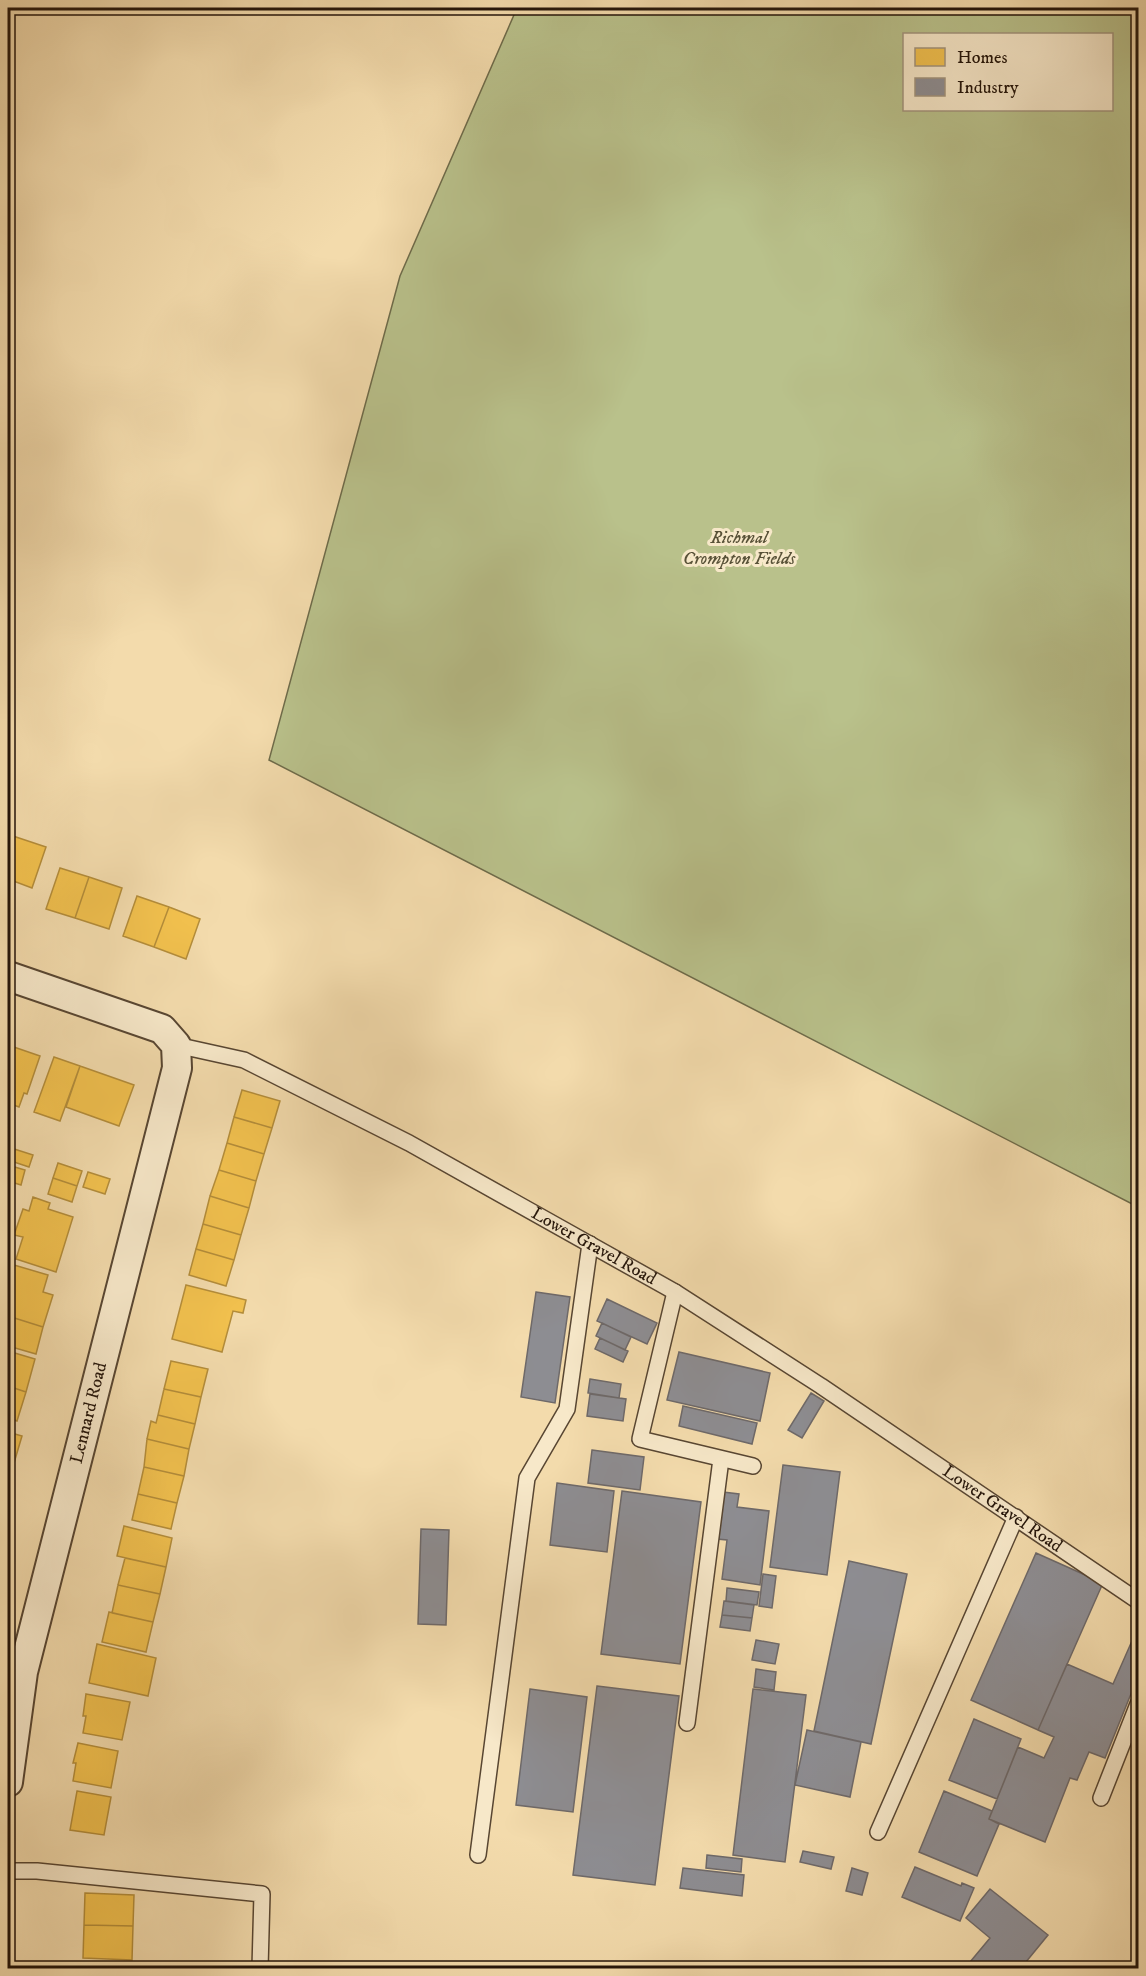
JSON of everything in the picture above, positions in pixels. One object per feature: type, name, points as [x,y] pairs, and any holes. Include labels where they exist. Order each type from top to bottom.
[{"type":"street","points":[[8,976],[162,1029],[176,1046]]},
{"type":"street","name":"Lennard Road","points":[[8,1782],[15,1670],[177,1068],[176,1046]]},
{"type":"lane","name":"Lower Gravel Road","points":[[176,1046],[244,1060],[409,1143],[675,1292],[821,1386],[1138,1601]]},
{"type":"lane","points":[[478,1855],[526,1478],[567,1408],[590,1244]]},
{"type":"lane","points":[[675,1292],[640,1439],[753,1466]]},
{"type":"lane","points":[[687,1723],[721,1459]]},
{"type":"lane","points":[[878,1832],[1016,1517]]},
{"type":"lane","points":[[1101,1798],[1138,1704]]},
{"type":"lane","points":[[8,1871],[37,1871],[262,1894],[260,1968]]},
{"type":"green space","name":"Richmal Crompton Fields","points":[[517,8],[1138,8],[1138,1207],[269,760],[400,276]]},
{"type":"building: Homes","points":[[13,836],[46,847],[32,888],[8,879],[8,853]]},
{"type":"building: Homes","points":[[60,868],[89,877],[75,918],[46,909]]},
{"type":"building: Homes","points":[[89,877],[122,888],[109,929],[75,918]]},
{"type":"building: Homes","points":[[137,896],[169,907],[154,947],[123,936]]},
{"type":"building: Homes","points":[[169,907],[200,919],[186,959],[154,947]]},
{"type":"building: Homes","points":[[8,1045],[40,1056],[27,1094],[24,1093],[19,1107],[8,1103]]},
{"type":"building: Homes","points":[[54,1057],[80,1066],[60,1121],[34,1112]]},
{"type":"building: Homes","points":[[80,1066],[134,1085],[119,1126],[66,1107]]},
{"type":"building: Homes","points":[[242,1090],[280,1101],[272,1128],[234,1117]]},
{"type":"building: Homes","points":[[234,1117],[272,1128],[264,1154],[227,1143]]},
{"type":"building: Homes","points":[[227,1143],[264,1154],[256,1181],[219,1170]]},
{"type":"building: Homes","points":[[8,1147],[33,1155],[29,1167],[8,1160]]},
{"type":"building: Homes","points":[[58,1163],[82,1171],[77,1186],[53,1178]]},
{"type":"building: Homes","points":[[8,1165],[25,1170],[21,1185],[8,1181]]},
{"type":"building: Homes","points":[[219,1170],[256,1181],[249,1208],[210,1196]]},
{"type":"building: Homes","points":[[88,1172],[110,1179],[105,1194],[83,1187]]},
{"type":"building: Homes","points":[[53,1178],[77,1186],[72,1202],[48,1194]]},
{"type":"building: Homes","points":[[210,1196],[249,1208],[241,1235],[203,1224]]},
{"type":"building: Homes","points":[[33,1197],[50,1203],[48,1209],[73,1217],[56,1272],[16,1259],[23,1237],[14,1235],[23,1209],[29,1211]]},
{"type":"building: Homes","points":[[203,1224],[241,1235],[234,1260],[196,1249]]},
{"type":"building: Homes","points":[[196,1249],[234,1260],[226,1286],[189,1275]]},
{"type":"building: Homes","points":[[14,1265],[48,1275],[43,1292],[53,1295],[43,1327],[8,1316],[8,1286]]},
{"type":"building: Homes","points":[[186,1285],[246,1300],[243,1313],[233,1311],[222,1352],[172,1339]]},
{"type":"building: Homes","points":[[8,1316],[43,1327],[36,1354],[8,1346]]},
{"type":"building: Homes","points":[[8,1351],[35,1359],[26,1392],[8,1386]]},
{"type":"building: Homes","points":[[171,1361],[208,1369],[201,1397],[164,1389]]},
{"type":"building: Homes","points":[[8,1386],[26,1392],[17,1421],[8,1418]]},
{"type":"building: Homes","points":[[164,1389],[201,1397],[195,1424],[158,1415]]},
{"type":"building: Homes","points":[[158,1415],[195,1424],[189,1449],[147,1439],[151,1421],[156,1423]]},
{"type":"building: Homes","points":[[8,1432],[22,1436],[14,1463],[8,1461]]},
{"type":"building: Homes","points":[[147,1439],[189,1449],[184,1476],[144,1467]]},
{"type":"building: Homes","points":[[144,1467],[184,1476],[177,1503],[138,1494]]},
{"type":"building: Homes","points":[[138,1494],[177,1503],[171,1529],[132,1520]]},
{"type":"building: Homes","points":[[124,1526],[172,1538],[166,1567],[117,1556]]},
{"type":"building: Homes","points":[[125,1558],[166,1567],[160,1594],[118,1585]]},
{"type":"building: Homes","points":[[118,1585],[160,1594],[153,1622],[112,1613]]},
{"type":"building: Homes","points":[[109,1612],[153,1622],[146,1652],[102,1642]]},
{"type":"building: Homes","points":[[97,1644],[156,1658],[148,1696],[89,1683]]},
{"type":"building: Homes","points":[[86,1694],[130,1702],[122,1740],[83,1733]]},
{"type":"building: Homes","points":[[78,1743],[118,1751],[111,1788],[73,1781],[76,1763],[73,1763]]},
{"type":"building: Homes","points":[[77,1791],[111,1797],[104,1835],[70,1830]]},
{"type":"building: Homes","points":[[85,1893],[134,1895],[133,1926],[84,1925]]},
{"type":"building: Homes","points":[[84,1925],[133,1926],[132,1960],[83,1958]]},
{"type":"building: Homes","points":[[143,1962],[169,1964],[169,1968],[143,1968]]},
{"type":"building: Homes","points":[[90,1967],[143,1968],[89,1968]]},
{"type":"building: Industry","points":[[536,1292],[570,1297],[555,1403],[521,1397]]},
{"type":"building: Industry","points":[[607,1299],[657,1323],[647,1344],[597,1321]]},
{"type":"building: Industry","points":[[602,1323],[631,1337],[625,1350],[596,1336]]},
{"type":"building: Industry","points":[[600,1338],[628,1351],[623,1362],[595,1349]]},
{"type":"building: Industry","points":[[679,1352],[770,1373],[760,1421],[667,1400]]},
{"type":"building: Industry","points":[[590,1379],[621,1384],[619,1398],[588,1393]]},
{"type":"building: Industry","points":[[811,1393],[824,1401],[802,1438],[788,1430]]},
{"type":"building: Industry","points":[[590,1394],[626,1399],[623,1421],[587,1416]]},
{"type":"building: Industry","points":[[683,1406],[757,1423],[752,1444],[679,1426]]},
{"type":"building: Industry","points":[[592,1450],[644,1457],[640,1490],[588,1483]]},
{"type":"building: Industry","points":[[783,1465],[840,1472],[827,1575],[770,1567]]},
{"type":"building: Industry","points":[[557,1483],[614,1491],[607,1552],[550,1545]]},
{"type":"building: Industry","points":[[622,1491],[701,1502],[680,1664],[601,1654]]},
{"type":"building: Industry","points":[[723,1492],[739,1494],[737,1507],[769,1511],[760,1585],[722,1579],[727,1540],[717,1539]]},
{"type":"building: Industry","points":[[421,1529],[449,1530],[446,1625],[418,1624]]},
{"type":"building: Industry","points":[[1036,1553],[1103,1583],[1038,1730],[971,1700]]},
{"type":"building: Industry","points":[[849,1561],[907,1574],[871,1744],[814,1731]]},
{"type":"building: Industry","points":[[763,1574],[776,1576],[772,1608],[759,1606]]},
{"type":"building: Industry","points":[[727,1588],[759,1592],[757,1605],[726,1601]]},
{"type":"building: Industry","points":[[724,1601],[754,1605],[752,1618],[722,1615]]},
{"type":"building: Industry","points":[[722,1615],[752,1618],[750,1631],[720,1627]]},
{"type":"building: Industry","points":[[1135,1634],[1138,1636],[1138,1652],[1132,1667],[1135,1684],[1105,1758],[1089,1752],[1077,1780],[1070,1778],[1045,1842],[989,1819],[1018,1747],[1044,1758],[1054,1737],[1038,1730],[1067,1664],[1113,1684]]},
{"type":"building: Industry","points":[[756,1640],[779,1644],[775,1664],[752,1660]]},
{"type":"building: Industry","points":[[756,1669],[776,1672],[774,1690],[754,1687]]},
{"type":"building: Industry","points":[[597,1686],[679,1696],[655,1885],[573,1875]]},
{"type":"building: Industry","points":[[530,1689],[587,1697],[573,1812],[516,1805]]},
{"type":"building: Industry","points":[[753,1689],[806,1695],[785,1862],[733,1855]]},
{"type":"building: Industry","points":[[974,1719],[1021,1739],[997,1799],[949,1780]]},
{"type":"building: Industry","points":[[807,1730],[861,1742],[850,1797],[795,1785]]},
{"type":"building: Industry","points":[[944,1791],[992,1811],[989,1819],[999,1824],[977,1876],[919,1852]]},
{"type":"building: Industry","points":[[803,1851],[834,1857],[831,1869],[800,1862]]},
{"type":"building: Industry","points":[[707,1855],[742,1859],[741,1872],[706,1868]]},
{"type":"building: Industry","points":[[915,1867],[961,1886],[962,1883],[974,1888],[960,1921],[902,1897]]},
{"type":"building: Industry","points":[[683,1868],[744,1875],[742,1896],[680,1888]]},
{"type":"building: Industry","points":[[852,1868],[868,1873],[862,1895],[846,1891]]},
{"type":"building: Industry","points":[[990,1889],[1048,1935],[1021,1968],[965,1968],[990,1938],[966,1918]]}]
